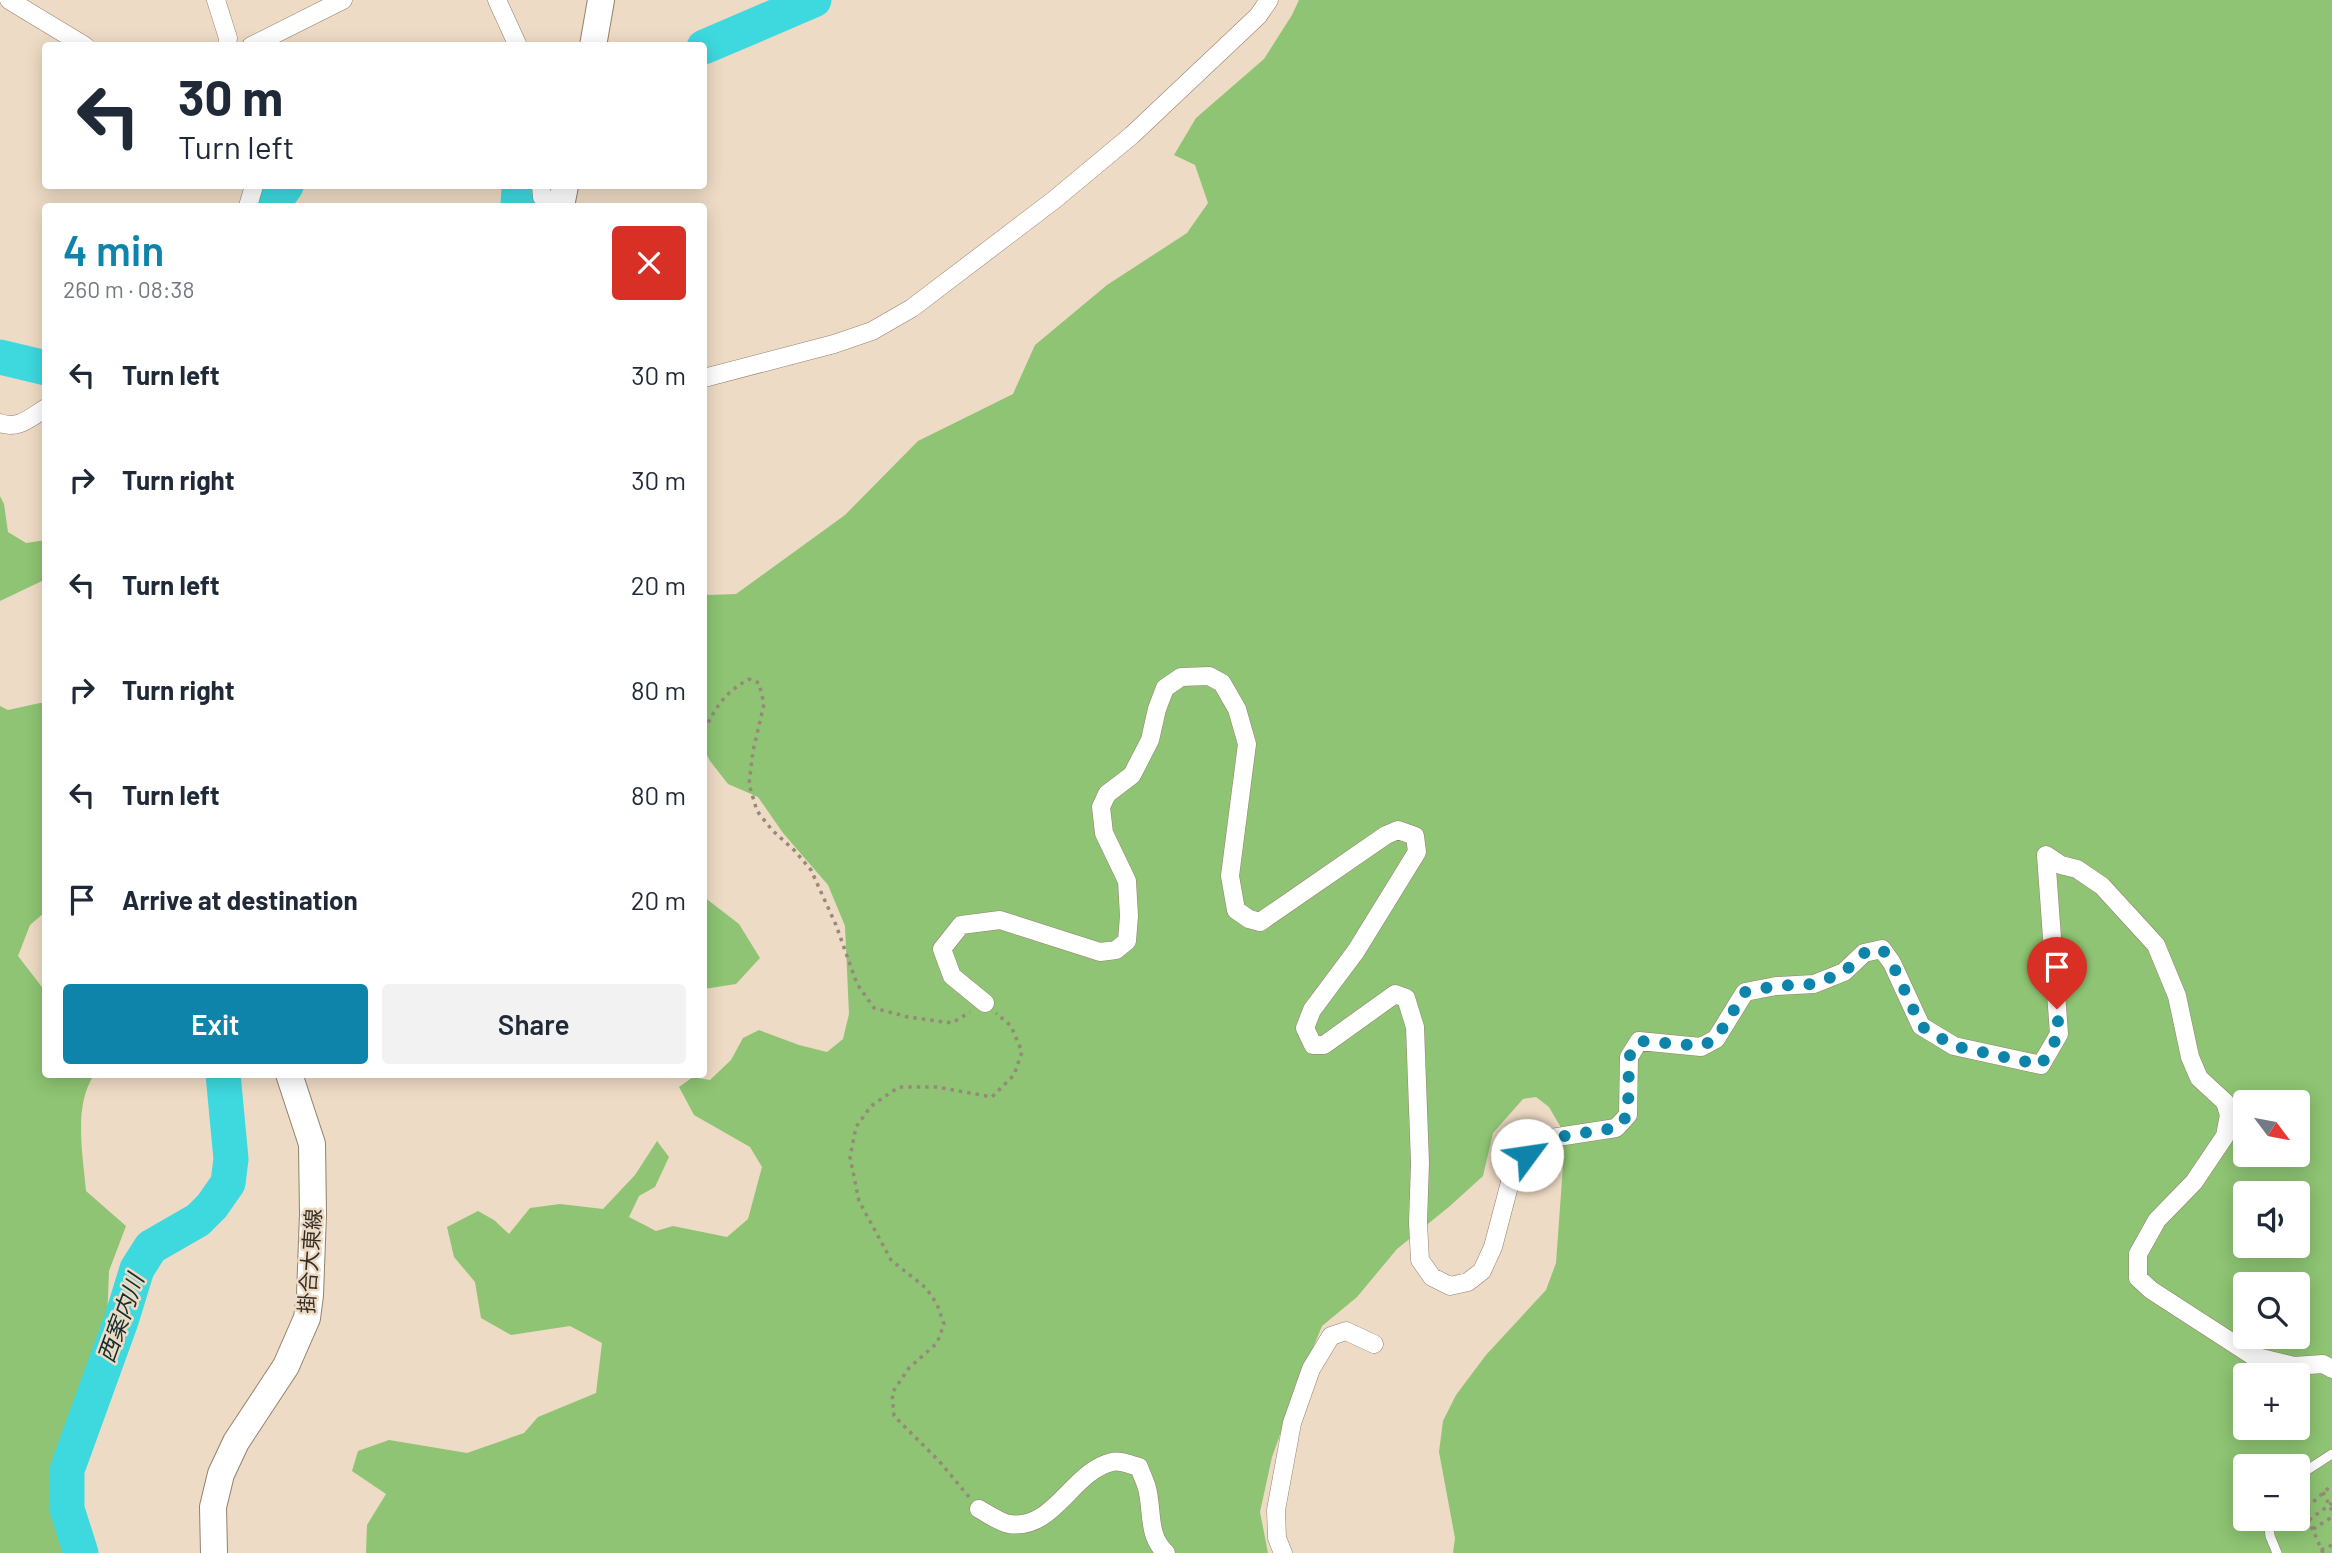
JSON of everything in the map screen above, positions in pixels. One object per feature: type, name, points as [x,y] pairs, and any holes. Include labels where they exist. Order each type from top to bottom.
[{"type":"main road","points":[[594,42],[601,0]]},
{"type":"main road","name":"掛合大東線","points":[[214,1553],[213,1507],[221,1474],[236,1442],[286,1366],[307,1318],[313,1214],[312,1144],[290,1078]]},
{"type":"street","points":[[9,0],[78,42]]},
{"type":"street","points":[[215,0],[228,42]]},
{"type":"street","points":[[259,42],[343,0]]},
{"type":"street","points":[[497,0],[516,42]]},
{"type":"street","points":[[707,377],[834,344],[872,331],[912,307],[1054,200],[1132,135],[1258,16],[1269,0]]},
{"type":"street","points":[[541,189],[542,197],[562,199]]},
{"type":"street","points":[[0,423],[22,424],[42,411]]},
{"type":"street","points":[[985,1003],[952,976],[942,949],[961,925],[1000,920],[1100,952],[1116,950],[1127,941],[1127,881],[1104,833],[1101,807],[1107,794],[1132,775],[1150,740],[1165,688],[1181,677],[1209,676],[1222,683],[1237,709],[1247,744],[1230,876],[1236,910],[1249,919],[1260,922],[1386,835],[1398,830],[1415,836],[1417,852],[1356,951],[1312,1010],[1305,1028],[1313,1045],[1324,1045],[1395,994],[1406,998],[1415,1027],[1420,1260],[1432,1277],[1450,1286],[1468,1282],[1482,1272],[1493,1247],[1513,1171],[1527,1155],[1551,1138],[1616,1128],[1628,1115],[1629,1057],[1639,1041],[1701,1046],[1716,1039],[1745,992],[1776,986],[1814,984],[1844,972],[1864,953],[1882,949],[1892,963],[1921,1026],[1954,1046],[2041,1065],[2059,1034],[2046,855],[2061,865],[2077,869],[2102,887],[2156,945],[2177,996],[2190,1057],[2199,1078],[2225,1102],[2229,1115],[2225,1136],[2194,1182],[2157,1220],[2144,1243],[2138,1254],[2138,1278],[2151,1290],[2253,1356],[2294,1366],[2323,1364],[2332,1369]]},
{"type":"street","points":[[1283,1553],[1277,1538],[1276,1510],[1292,1423],[1311,1369],[1331,1336],[1346,1331],[1374,1344]]},
{"type":"street","points":[[979,1509],[1008,1524],[1036,1521],[1087,1474],[1114,1461],[1139,1466],[1147,1488],[1151,1524],[1159,1547],[1166,1553]]},
{"type":"lane","points":[[2310,1468],[2332,1454]]},
{"type":"lane","points":[[2269,1531],[2277,1553]]},
{"type":"path","points":[[707,725],[730,689],[749,679],[759,684],[764,704],[752,751],[749,784],[757,811],[811,870],[836,925],[857,984],[874,1008],[908,1017],[952,1023],[985,1003],[1010,1026],[1022,1052],[1014,1074],[992,1097],[937,1087],[899,1087],[871,1106],[856,1127],[850,1157],[859,1201],[891,1260],[926,1288],[937,1304],[944,1324],[937,1343],[909,1368],[892,1392],[894,1416],[939,1461],[979,1509]]},
{"type":"path","points":[[2310,1504],[2332,1485]]},
{"type":"path","points":[[2323,1492],[2332,1511]]},
{"type":"path","points":[[2310,1519],[2330,1504]]},
{"type":"path","points":[[2313,1530],[2332,1517]]},
{"type":"path","points":[[2310,1522],[2322,1552],[2332,1545]]},
{"type":"green space","points":[[1299,0],[2332,0],[2332,1553],[1453,1553],[1455,1538],[1439,1452],[1443,1421],[1456,1395],[1486,1355],[1546,1290],[1556,1263],[1564,1152],[1560,1126],[1549,1107],[1536,1097],[1523,1099],[1493,1133],[1483,1176],[1397,1249],[1357,1297],[1322,1326],[1272,1457],[1260,1512],[1268,1553],[366,1553],[367,1525],[386,1494],[352,1471],[358,1451],[389,1440],[467,1453],[524,1433],[538,1417],[596,1393],[602,1343],[570,1326],[511,1335],[481,1318],[475,1282],[454,1257],[447,1227],[478,1211],[494,1220],[509,1234],[530,1208],[560,1204],[603,1209],[635,1175],[657,1141],[669,1157],[655,1187],[639,1196],[629,1217],[656,1231],[673,1226],[727,1237],[748,1219],[762,1167],[750,1147],[694,1115],[679,1087],[692,1078],[710,1080],[731,1060],[743,1038],[759,1030],[827,1052],[843,1039],[849,1014],[845,926],[828,885],[783,833],[758,797],[728,784],[707,755],[707,594],[736,594],[845,515],[918,441],[1013,394],[1035,345],[1107,285],[1187,233],[1208,203],[1195,165],[1174,155],[1196,118],[1264,59]]},
{"type":"green space","points":[[0,496],[4,504],[8,532],[26,543],[42,541],[42,581],[0,601]]},
{"type":"green space","points":[[42,703],[42,915],[30,925],[18,956],[42,987],[42,1078],[92,1078],[83,1101],[81,1116],[86,1191],[126,1226],[109,1271],[107,1322],[74,1422],[54,1495],[75,1553],[0,1553],[0,706],[8,710]]},
{"type":"green space","points":[[707,899],[739,924],[760,958],[736,984],[707,989]]},
{"type":"waterway","name":"西案内川","points":[[707,46],[814,0]]},
{"type":"waterway","points":[[273,203],[284,189]]},
{"type":"waterway","name":"西案内川","points":[[518,203],[519,189]]},
{"type":"waterway","points":[[0,357],[42,367]]},
{"type":"waterway","name":"西案内川","points":[[81,1553],[67,1509],[67,1470],[137,1269],[151,1247],[198,1220],[228,1183],[231,1159],[223,1078]]},
{"type":"route","points":[[1527,1155],[1551,1138],[1616,1128],[1628,1115],[1629,1057],[1639,1041],[1701,1046],[1716,1039],[1745,992],[1776,986],[1814,984],[1844,972],[1864,953],[1882,949],[1892,963],[1921,1026],[1954,1046],[2041,1065],[2059,1034],[2057,1009]]}]
